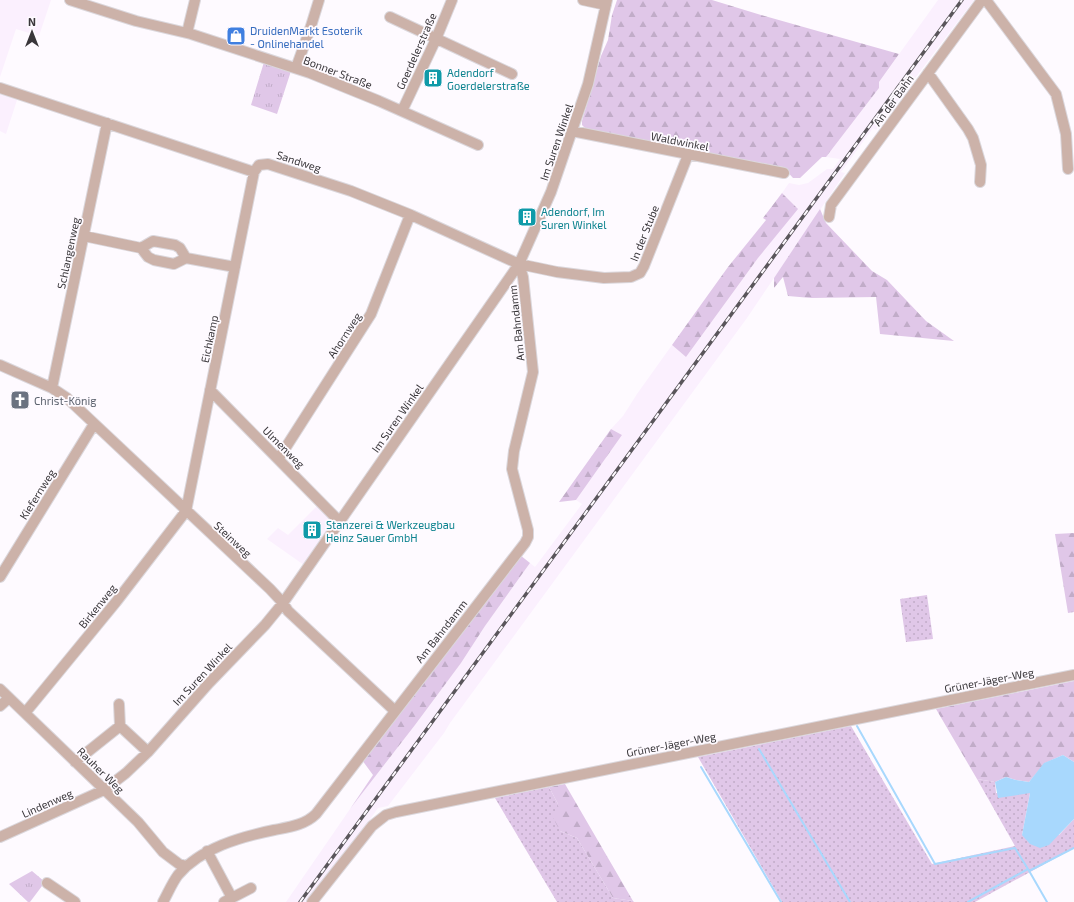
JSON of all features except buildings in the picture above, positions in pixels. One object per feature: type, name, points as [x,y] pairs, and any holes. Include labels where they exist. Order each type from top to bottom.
[{"type":"street","name":"Bonner Straße","points":[[70,0],[136,21],[187,33],[331,80],[478,146]]},
{"type":"street","points":[[187,33],[194,0]]},
{"type":"street","points":[[296,68],[319,0]]},
{"type":"street","name":"Goerdelerstraße","points":[[402,111],[436,39],[452,0]]},
{"type":"street","points":[[583,0],[606,2]]},
{"type":"street","name":"An der Bahn","points":[[829,217],[831,205],[982,0]]},
{"type":"street","points":[[986,0],[1056,94],[1066,134],[1068,169]]},
{"type":"street","name":"Im Suren Winkel","points":[[104,790],[148,752],[209,683],[265,625],[283,603],[519,264],[551,192],[591,76],[606,2]]},
{"type":"street","points":[[390,17],[512,74]]},
{"type":"street","points":[[928,73],[973,138],[981,164],[980,182]]},
{"type":"street","points":[[0,88],[254,172]]},
{"type":"street","name":"Schlangenweg","points":[[52,388],[107,123]]},
{"type":"street","name":"Waldwinkel","points":[[572,132],[784,173]]},
{"type":"street","name":"In der Stube","points":[[519,264],[594,278],[631,277],[637,275],[643,269],[688,155]]},
{"type":"street","name":"Sandweg","points":[[254,172],[260,166],[268,164],[348,190],[410,215],[519,264]]},
{"type":"street","name":"Eichkamp","points":[[186,511],[254,172]]},
{"type":"street","name":"Ahornweg","points":[[279,458],[370,315],[378,299],[410,215]]},
{"type":"street","points":[[84,236],[141,248],[148,257],[154,260],[174,264],[186,258],[236,267]]},
{"type":"street","points":[[141,248],[153,241],[175,245],[180,248],[186,258]]},
{"type":"street","name":"Am Bahndamm","points":[[163,902],[176,877],[186,866],[207,851],[253,835],[300,824],[312,818],[525,543],[528,537],[527,525],[512,469],[514,451],[533,372],[523,277],[519,264]]},
{"type":"street","name":"Steinweg","points":[[0,366],[52,388],[67,398],[283,603],[288,611],[395,711]]},
{"type":"street","name":"Ulmenweg","points":[[210,390],[279,458],[340,522]]},
{"type":"street","name":"Kiefernweg","points":[[0,576],[94,424]]},
{"type":"street","name":"Birkenweg","points":[[24,713],[116,602],[186,511]]},
{"type":"street","name":"Grüner-Jäger-Weg","points":[[312,902],[372,826],[386,815],[396,812],[1074,675]]},
{"type":"street","name":"Rauher Weg","points":[[0,689],[138,822],[163,852],[179,864],[186,866]]},
{"type":"street","points":[[0,706],[9,698]]},
{"type":"street","points":[[119,704],[120,726],[148,752]]},
{"type":"street","points":[[75,762],[120,726]]},
{"type":"street","name":"Lindenweg","points":[[0,836],[104,790]]},
{"type":"street","points":[[207,851],[228,900],[251,888]]},
{"type":"street","points":[[47,883],[75,902]]},
{"type":"shaded area","points":[[0,0],[51,0],[39,36],[16,29],[0,77]]},
{"type":"shaded area","points":[[938,0],[974,0],[876,130],[873,128],[841,172],[845,173],[747,318],[444,733],[388,806],[378,808],[352,845],[308,902],[286,902],[350,809],[461,663],[485,626],[530,563],[535,567],[582,504],[576,500],[622,435],[611,429],[623,416],[672,345],[686,357],[758,258],[797,208],[782,193],[789,183],[799,185],[808,183],[827,169],[833,169],[840,159],[826,157],[879,88],[879,82]]},
{"type":"shaded area","points":[[0,94],[17,100],[6,134],[0,131]]},
{"type":"shaded area","points":[[318,505],[332,519],[332,526],[304,565],[267,539],[278,528],[288,535]]},
{"type":"green space","points":[[617,0],[712,0],[899,54],[879,82],[879,88],[826,157],[822,157],[800,178],[793,178],[783,167],[587,130],[582,125],[601,56],[608,40],[612,15]]},
{"type":"green space","points":[[264,62],[291,71],[277,114],[251,105]]},
{"type":"green space","points":[[782,193],[798,209],[758,258],[686,357],[672,345],[728,267],[766,220],[763,218]]},
{"type":"green space","points":[[820,209],[826,223],[872,271],[887,280],[926,321],[954,341],[880,334],[876,297],[811,298],[788,296],[783,277],[774,288],[774,278]]},
{"type":"green space","points":[[611,429],[622,435],[576,500],[559,502]]},
{"type":"green space","points":[[1074,533],[1074,612],[1068,613],[1055,534]]},
{"type":"green space","points":[[520,555],[530,563],[485,626],[461,663],[350,809],[373,775],[362,760]]},
{"type":"green space","points":[[927,595],[933,639],[906,642],[900,599]]},
{"type":"green space","points":[[1074,681],[1074,762],[1063,755],[1045,763],[1029,782],[1006,777],[995,782],[977,779],[936,709]]},
{"type":"green space","points":[[851,726],[932,864],[1015,846],[977,779],[995,782],[996,793],[1030,793],[1022,835],[1059,835],[1074,819],[1074,848],[975,902],[782,902],[698,757]]},
{"type":"green space","points":[[565,784],[633,901],[613,898],[577,838],[560,831],[552,816],[558,811],[558,804],[549,787]]},
{"type":"green space","points":[[549,787],[558,804],[560,831],[577,838],[613,898],[634,902],[557,902],[495,798]]},
{"type":"green space","points":[[32,871],[45,882],[30,902],[28,902],[9,884]]},
{"type":"water","points":[[1063,755],[1074,762],[1074,819],[1049,845],[1040,848],[1030,844],[1022,835],[1030,793],[998,798],[995,782],[1006,777],[1029,782],[1044,763]]},
{"type":"waterway","points":[[857,726],[935,864],[1015,848],[1028,869]]},
{"type":"waterway","points":[[759,749],[850,902]]},
{"type":"waterway","points":[[701,767],[781,902]]},
{"type":"waterway","points":[[1029,871],[1074,848]]},
{"type":"waterway","points":[[968,902],[1028,869],[1047,902]]},
{"type":"railway","points":[[300,902],[962,0]]},
{"type":"place","name":"DruidenMarkt Esoterik - Onlinehandel","points":[[236,36]]},
{"type":"place","name":"Adendorf Goerdelerstraße","points":[[433,78]]},
{"type":"place","name":"Adendorf, Im Suren Winkel","points":[[527,217]]},
{"type":"place","name":"Christ-König","points":[[20,400]]},
{"type":"place","name":"Stanzerei & Werkzeugbau Heinz Sauer GmbH","points":[[312,530]]}]
